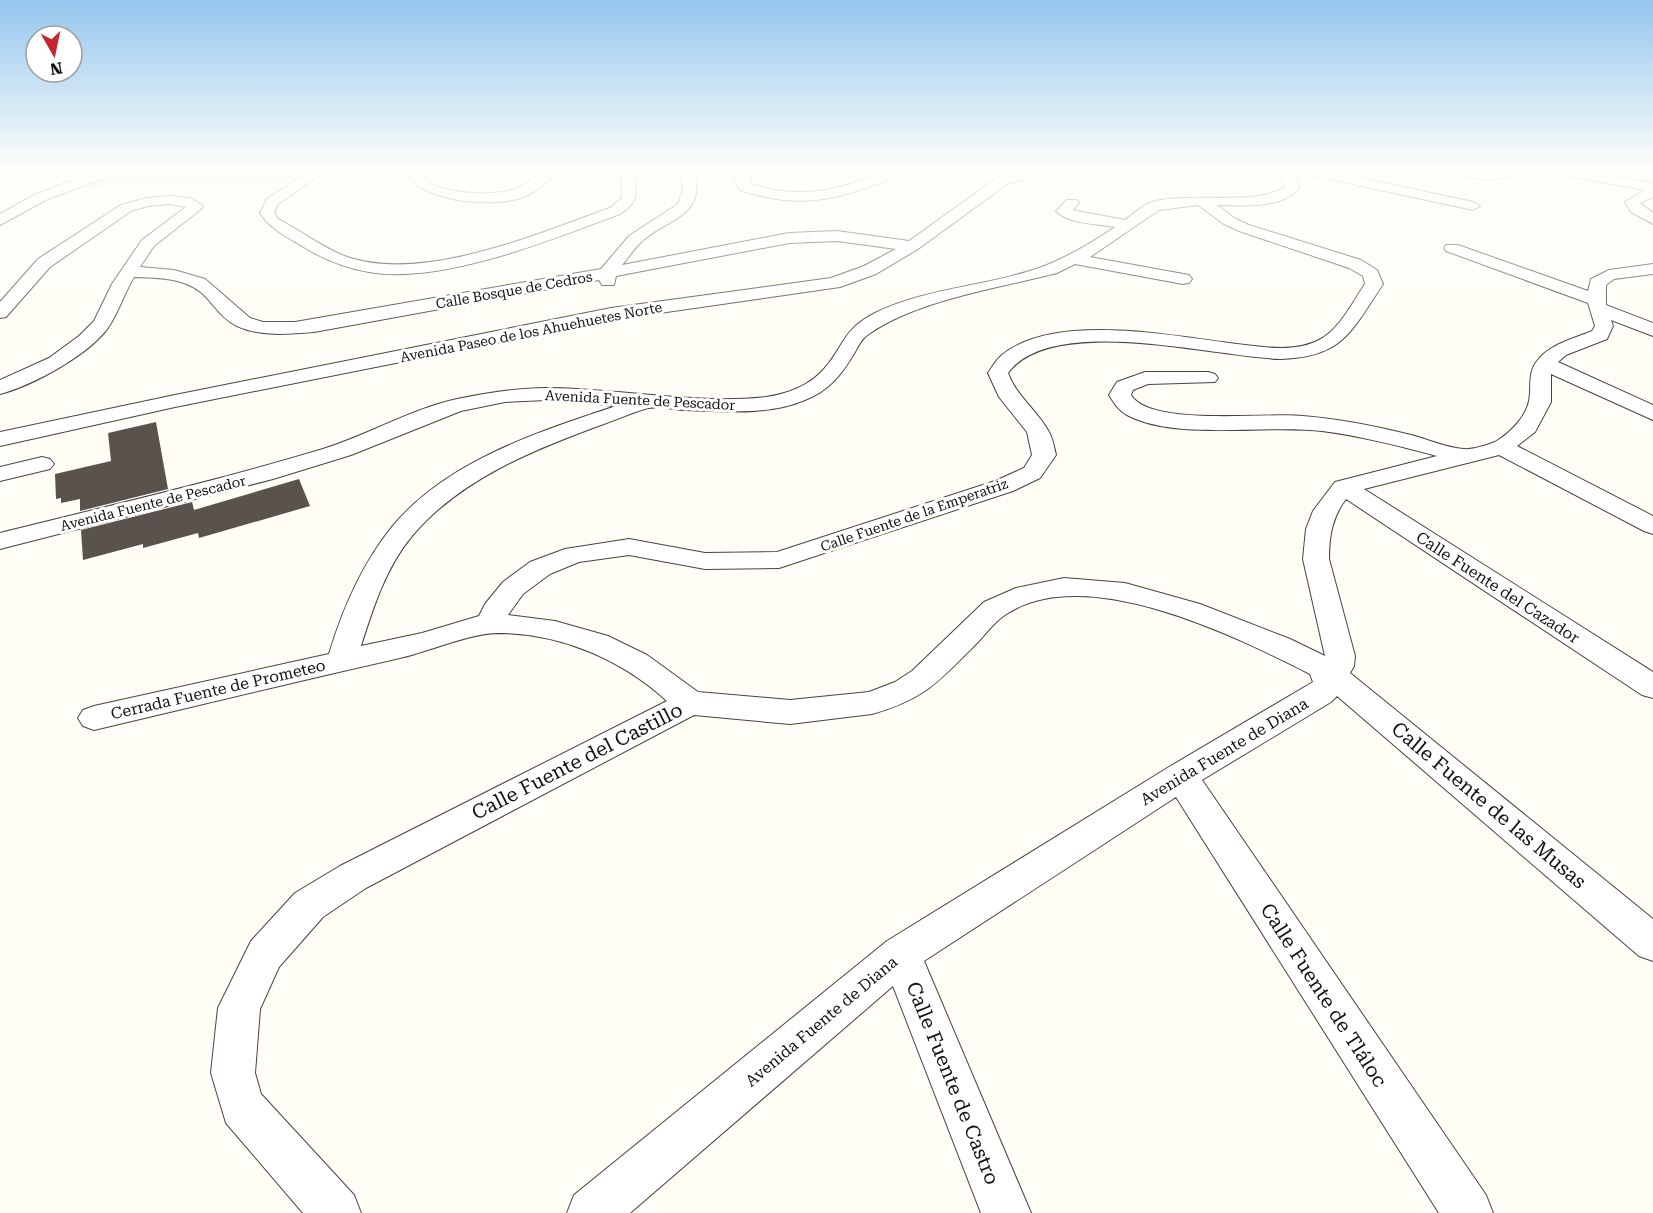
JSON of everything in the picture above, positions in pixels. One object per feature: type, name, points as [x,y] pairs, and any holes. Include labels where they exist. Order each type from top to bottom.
[{"type":"street","points":[[0,313],[44,263],[95,228]]},
{"type":"street","points":[[0,388],[56,362],[86,340],[102,323],[121,284],[148,243],[168,228]]},
{"type":"street","points":[[283,228],[341,260],[358,265],[387,268],[420,267],[481,256],[566,228]]},
{"type":"street","points":[[610,296],[635,239],[652,228]]},
{"type":"street","points":[[863,238],[919,228]]},
{"type":"street","name":"Avenida Paseo de los Ahuehuetes Norte","points":[[0,425],[610,296],[834,283],[870,270],[919,228]]},
{"type":"street","name":"Avenida Paseo de los Ahuehuetes Norte","points":[[0,439],[176,401],[610,296],[647,303],[824,279],[860,267],[928,228]]},
{"type":"street","name":"Avenida Fuente de Pescador","points":[[0,541],[265,474],[343,450],[455,406],[505,396],[547,394],[647,402],[735,405],[768,403],[795,397],[815,388],[832,373],[858,332],[880,318],[907,306],[1051,269],[1095,248],[1124,228]]},
{"type":"street","name":"Calle Fuente de la Emperatriz","points":[[491,624],[499,605],[513,588],[540,568],[574,555],[629,547],[705,561],[780,560],[1004,486],[1032,473],[1044,455],[1039,435],[1024,413],[1003,390],[998,374],[1009,359],[1031,347],[1063,339],[1093,336],[1134,337],[1263,353],[1310,349],[1332,340],[1374,284],[1373,277],[1362,267],[1243,228]]},
{"type":"street","name":"Calle Bosque de Cedros","points":[[130,272],[173,275],[193,280],[207,287],[236,319],[263,326],[288,327],[610,296],[789,238],[824,235],[863,238],[896,248]]},
{"type":"street","points":[[1452,248],[1597,304],[1653,330]]},
{"type":"street","points":[[1075,259],[1183,279]]},
{"type":"street","points":[[1324,668],[1339,666],[1340,656],[1318,568],[1315,543],[1317,528],[1323,513],[1344,487],[1502,447],[1527,427],[1540,402],[1540,377],[1545,364],[1559,351],[1600,335],[1604,327],[1597,304],[1598,283],[1609,276],[1653,269]]},
{"type":"street","points":[[1545,364],[1653,414]]},
{"type":"street","points":[[1208,378],[1137,380],[1124,386],[1120,395],[1135,411],[1156,418],[1300,422],[1401,438],[1462,456]]},
{"type":"street","points":[[342,660],[356,613],[382,560],[411,521],[462,480],[506,454],[647,402]]},
{"type":"street","points":[[1502,447],[1653,526]]},
{"type":"street","points":[[0,474],[42,464]]},
{"type":"street","name":"Calle Fuente del Cazador","points":[[1344,487],[1653,687]]},
{"type":"street","name":"Calle Fuente del Castillo","points":[[336,1213],[242,1107],[233,1073],[239,1008],[265,954],[309,905],[353,877],[690,703],[790,712],[872,703],[906,690],[922,679],[994,609],[1026,594],[1064,587],[1125,592],[1190,611],[1252,634],[1324,668]]},
{"type":"street","points":[[491,624],[543,629],[592,641],[646,666],[690,703]]},
{"type":"street","name":"Cerrada Fuente de Prometeo","points":[[94,718],[420,644],[491,624]]},
{"type":"street","name":"Avenida Fuente de Diana","points":[[592,1213],[901,954],[1181,777],[1320,694],[1329,686],[1324,668]]},
{"type":"street","name":"Calle Fuente de las Musas","points":[[1324,668],[1653,943]]},
{"type":"street","name":"Calle Fuente de Tláloc","points":[[1181,777],[1468,1213]]},
{"type":"street","name":"Calle Fuente de Castro","points":[[901,954],[1006,1213]]},
{"type":"building","points":[[156,422],[168,489],[80,511],[80,499],[61,503],[61,498],[56,499],[55,474],[111,461],[108,433]]},
{"type":"building","points":[[299,479],[310,506],[199,538],[198,533],[143,548],[143,544],[83,560],[81,530],[192,502],[194,510]]}]
